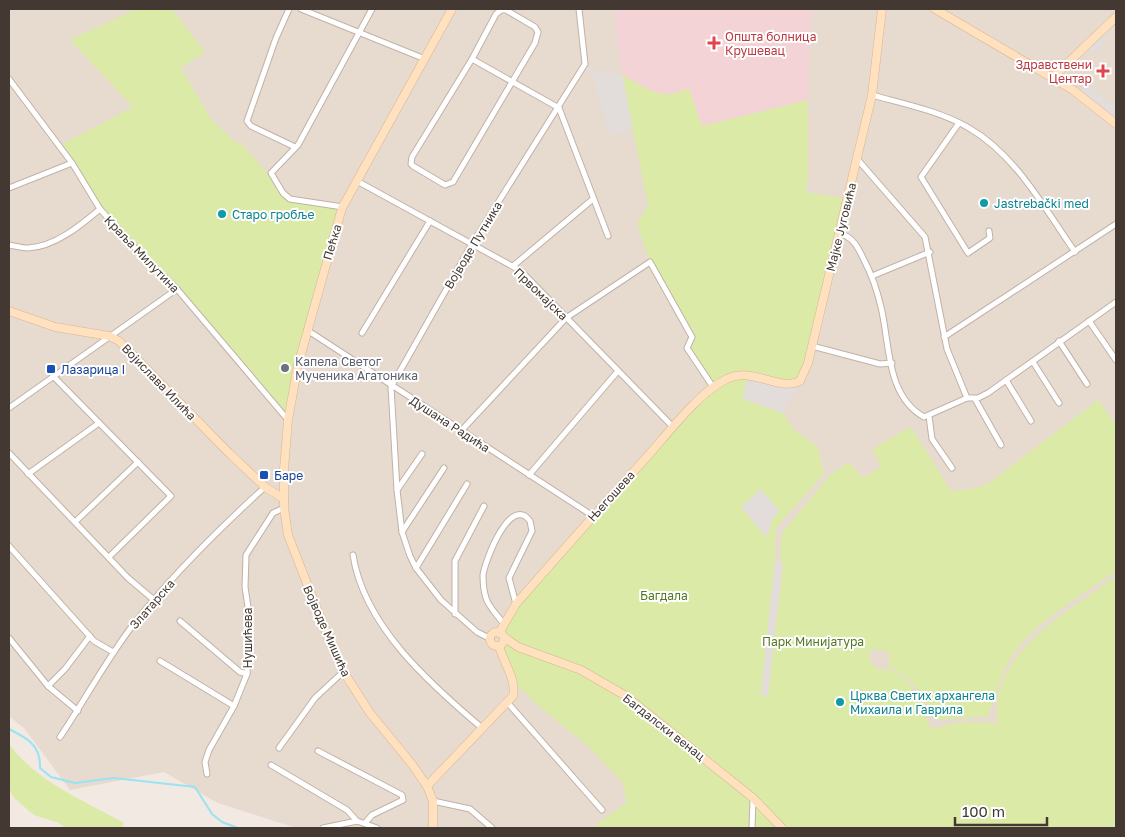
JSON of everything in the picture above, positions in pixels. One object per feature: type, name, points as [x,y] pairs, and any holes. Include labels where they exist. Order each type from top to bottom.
[{"type":"street","points":[[289,9],[276,38],[247,120],[251,126],[295,147]]},
{"type":"street","points":[[301,9],[358,34],[425,59]]},
{"type":"street","points":[[343,207],[290,198],[283,193],[271,173],[295,147],[372,9]]},
{"type":"street","name":"Пећка","points":[[284,504],[284,469],[288,420],[307,330],[343,207],[452,9]]},
{"type":"street","name":"Војводе Путника","points":[[391,387],[472,244],[585,64],[579,9]]},
{"type":"street","name":"Мајке Југовића","points":[[738,374],[753,375],[786,384],[794,384],[800,381],[805,373],[858,160],[872,94],[882,9]]},
{"type":"street","points":[[935,9],[1053,77],[1090,102],[1116,124]]},
{"type":"street","points":[[506,10],[520,17],[535,27],[538,32],[531,52],[453,182],[445,185],[411,164],[412,157],[472,59],[498,12],[506,10]]},
{"type":"street","points":[[1053,77],[1116,17]]},
{"type":"street","points":[[472,59],[559,108],[608,236]]},
{"type":"street","name":"Краља Милутина","points":[[9,79],[72,163],[100,209],[131,244],[177,289],[288,420]]},
{"type":"street","points":[[872,94],[959,123],[989,142],[1008,159],[1075,252]]},
{"type":"street","points":[[959,123],[921,177],[968,253],[990,238],[989,231]]},
{"type":"street","points":[[858,160],[923,233],[930,252],[944,337],[951,362],[966,398]]},
{"type":"street","points":[[9,188],[72,163]]},
{"type":"street","name":"Првомајска","points":[[356,181],[513,266],[534,283],[673,427]]},
{"type":"street","points":[[513,266],[593,199]]},
{"type":"street","points":[[9,245],[28,248],[48,243],[77,228],[100,209]]},
{"type":"street","points":[[362,333],[430,221]]},
{"type":"street","points":[[944,337],[1116,224]]},
{"type":"street","points":[[839,233],[849,236],[857,246],[872,276],[881,308],[896,385],[909,406],[927,417],[932,439],[952,468]]},
{"type":"street","points":[[872,276],[930,252]]},
{"type":"street","points":[[461,431],[566,318],[650,262],[692,337],[687,348],[713,387]]},
{"type":"street","points":[[9,408],[177,289]]},
{"type":"street","points":[[927,417],[966,398],[975,399],[1006,380],[1116,302]]},
{"type":"street","name":"Војислава Илића","points":[[9,311],[55,327],[109,336],[119,341],[229,453],[284,504]]},
{"type":"street","points":[[1089,321],[1116,360]]},
{"type":"street","name":"Душана Радића","points":[[307,330],[391,387],[593,516]]},
{"type":"street","points":[[1059,341],[1087,384]]},
{"type":"street","points":[[812,346],[880,364],[892,363]]},
{"type":"street","points":[[1032,362],[1059,404]]},
{"type":"street","points":[[529,475],[618,371]]},
{"type":"street","name":"Његошева","points":[[502,635],[503,623],[516,604],[673,427],[713,387],[738,374]]},
{"type":"street","points":[[53,376],[171,496],[108,557]]},
{"type":"street","points":[[1006,380],[1032,421]]},
{"type":"street","points":[[391,387],[397,490],[402,532],[416,568],[441,600],[455,614],[477,632],[491,639],[493,644],[499,646]]},
{"type":"street","points":[[975,399],[1002,445]]},
{"type":"street","points":[[28,474],[99,423]]},
{"type":"street","points":[[9,453],[108,557],[154,600]]},
{"type":"street","points":[[397,490],[422,454]]},
{"type":"street","points":[[74,522],[138,462]]},
{"type":"street","points":[[402,532],[444,468]]},
{"type":"street","points":[[416,568],[466,484]]},
{"type":"street","name":"Златарска","points":[[60,737],[78,711],[113,652],[154,600],[230,519],[265,487]]},
{"type":"street","name":"Војводе Мишића","points":[[284,504],[292,546],[344,671],[370,713],[411,763],[427,786],[433,801],[433,828]]},
{"type":"street","name":"Нушићева","points":[[207,774],[205,762],[209,750],[234,706],[248,674],[250,620],[245,587],[246,555],[272,513],[284,504]]},
{"type":"street","points":[[455,614],[455,561],[484,506]]},
{"type":"street","points":[[503,623],[486,598],[483,575],[492,544],[508,520],[515,517],[528,518],[532,526],[532,531],[509,578],[516,604]]},
{"type":"street","points":[[9,546],[94,641],[113,652]]},
{"type":"street","points":[[354,555],[356,570],[368,599],[410,662],[439,692],[482,728]]},
{"type":"street","points":[[180,621],[240,672],[248,674]]},
{"type":"street","points":[[491,639],[493,634],[502,635],[504,642],[499,646]]},
{"type":"street","name":"Багдалски венац","points":[[502,635],[518,647],[581,670],[626,696],[754,798],[782,828]]},
{"type":"street","points":[[48,686],[65,669],[90,636]]},
{"type":"street","points":[[9,638],[48,686],[78,711]]},
{"type":"street","points":[[427,786],[514,696],[515,689],[499,646]]},
{"type":"street","points":[[160,661],[234,706]]},
{"type":"street","points":[[279,748],[316,698],[344,671]]},
{"type":"street","points":[[507,702],[602,810]]},
{"type":"street","points":[[318,751],[402,795],[403,800],[372,815],[365,823]]},
{"type":"street","points":[[271,765],[347,810],[356,821]]},
{"type":"street","points":[[752,828],[754,798]]},
{"type":"street","points":[[433,801],[470,809],[492,828]]},
{"type":"street","points":[[323,828],[356,821],[377,828]]},
{"type":"shaded area","points":[[9,9],[1116,9],[1116,828],[296,828],[218,803],[164,772],[70,790],[24,728],[9,716]]},
{"type":"shaded area","name":"Општа болница Крушевац","points":[[614,9],[811,9],[808,100],[702,126],[677,94],[661,96],[622,75]]},
{"type":"shaded area","points":[[1103,36],[1108,41],[1093,53],[1089,48]]},
{"type":"shaded area","points":[[585,64],[593,70],[622,75],[633,129],[610,136],[592,74],[583,68]]},
{"type":"shaded area","points":[[1086,83],[1116,107],[1116,120],[1080,90]]},
{"type":"shaded area","points":[[747,375],[786,384],[800,381],[795,394],[788,401],[783,413],[743,399]]},
{"type":"shaded area","points":[[761,489],[779,511],[772,520],[768,534],[765,536],[741,507]]},
{"type":"shaded area","points":[[775,562],[782,565],[768,697],[761,694]]},
{"type":"green space","name":"Старо гробље","points":[[136,9],[172,9],[205,52],[181,68],[211,119],[237,144],[239,141],[293,202],[342,208],[288,420],[177,289],[100,209],[59,146],[133,107],[70,40]]},
{"type":"green space","points":[[622,75],[647,89],[662,94],[679,92],[689,88],[702,126],[808,100],[808,179],[806,192],[848,199],[800,381],[743,399],[783,413],[794,430],[818,447],[824,474],[776,528],[775,562],[761,694],[777,618],[783,564],[780,556],[782,533],[831,474],[849,462],[863,478],[881,466],[872,449],[911,427],[951,491],[972,489],[989,483],[1098,400],[1087,384],[1116,425],[1116,571],[1040,625],[1015,651],[999,684],[988,716],[937,720],[930,713],[920,693],[912,683],[904,675],[888,666],[890,659],[887,651],[871,649],[870,658],[871,663],[878,669],[890,670],[899,674],[907,681],[913,689],[932,729],[960,722],[998,723],[997,700],[1003,680],[1014,661],[1044,629],[1116,576],[1116,828],[592,828],[627,802],[622,782],[587,745],[543,710],[514,682],[501,645],[504,639],[503,623],[713,387],[687,348],[692,337],[650,262],[637,224],[648,205]]},
{"type":"green space","points":[[9,744],[20,757],[47,780],[124,823],[122,828],[65,828],[59,823],[34,815],[14,798],[9,789]]},
{"type":"waterway","points":[[9,729],[32,743],[38,753],[40,768],[51,777],[75,783],[114,778],[195,787],[212,814],[222,822],[238,828]]},
{"type":"place","name":"Општа болница Крушевац","points":[[714,43]]},
{"type":"place","name":"Здравствени Центар","points":[[1103,71]]},
{"type":"place","name":"Jastrebački med","points":[[984,203]]},
{"type":"place","name":"Старо гробље","points":[[222,214]]},
{"type":"place","name":"Капела Светог Мученика Агатоника","points":[[285,368]]},
{"type":"place","name":"Лазарица I","points":[[51,369]]},
{"type":"place","name":"Баре","points":[[264,475]]},
{"type":"place","name":"Црква Светих архангела Михаила и Гаврила","points":[[840,702]]},
{"type":"park label","name":"Багдала","points":[[664,595]]},
{"type":"park label","name":"Парк Минијатура","points":[[813,641]]}]
